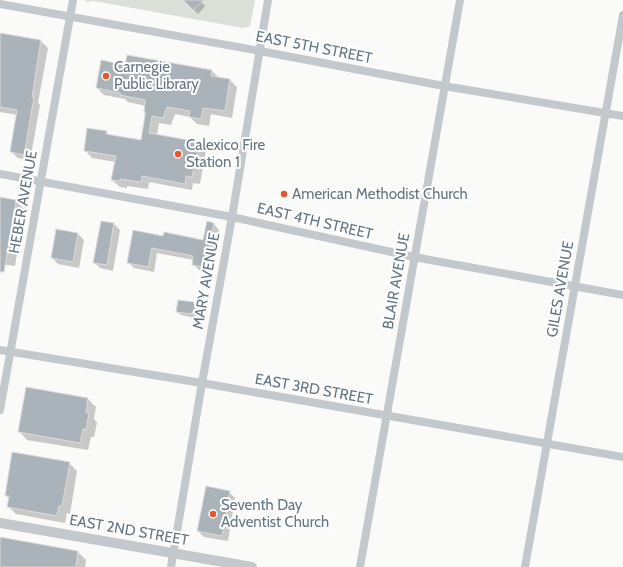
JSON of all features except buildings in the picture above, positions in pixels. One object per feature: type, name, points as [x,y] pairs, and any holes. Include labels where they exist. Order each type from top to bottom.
[{"type":"street","name":"HEBER AVENUE","points":[[0,410],[9,352],[73,0]]},
{"type":"street","name":"MARY AVENUE","points":[[171,567],[268,0]]},
{"type":"street","name":"BLAIR AVENUE","points":[[360,567],[460,0]]},
{"type":"street","name":"EAST 5TH STREET","points":[[0,4],[444,86],[623,116]]},
{"type":"street","name":"GILES AVENUE","points":[[525,567],[623,15]]},
{"type":"street","name":"EAST 4TH STREET","points":[[0,174],[232,216],[414,257],[623,296]]},
{"type":"street","name":"EAST 3RD STREET","points":[[0,350],[386,415],[623,457]]},
{"type":"street","name":"EAST 2ND STREET","points":[[0,523],[252,567]]},
{"type":"shaded area","points":[[85,0],[255,0],[250,26],[243,28],[94,1],[86,2]]},
{"type":"place","name":"Carnegie Public Library","points":[[106,76]]},
{"type":"place","name":"Calexico Fire Station 1","points":[[178,154]]},
{"type":"place","name":"American Methodist Church","points":[[284,194]]},
{"type":"place","name":"Seventh Day Adventist Church","points":[[213,514]]}]
